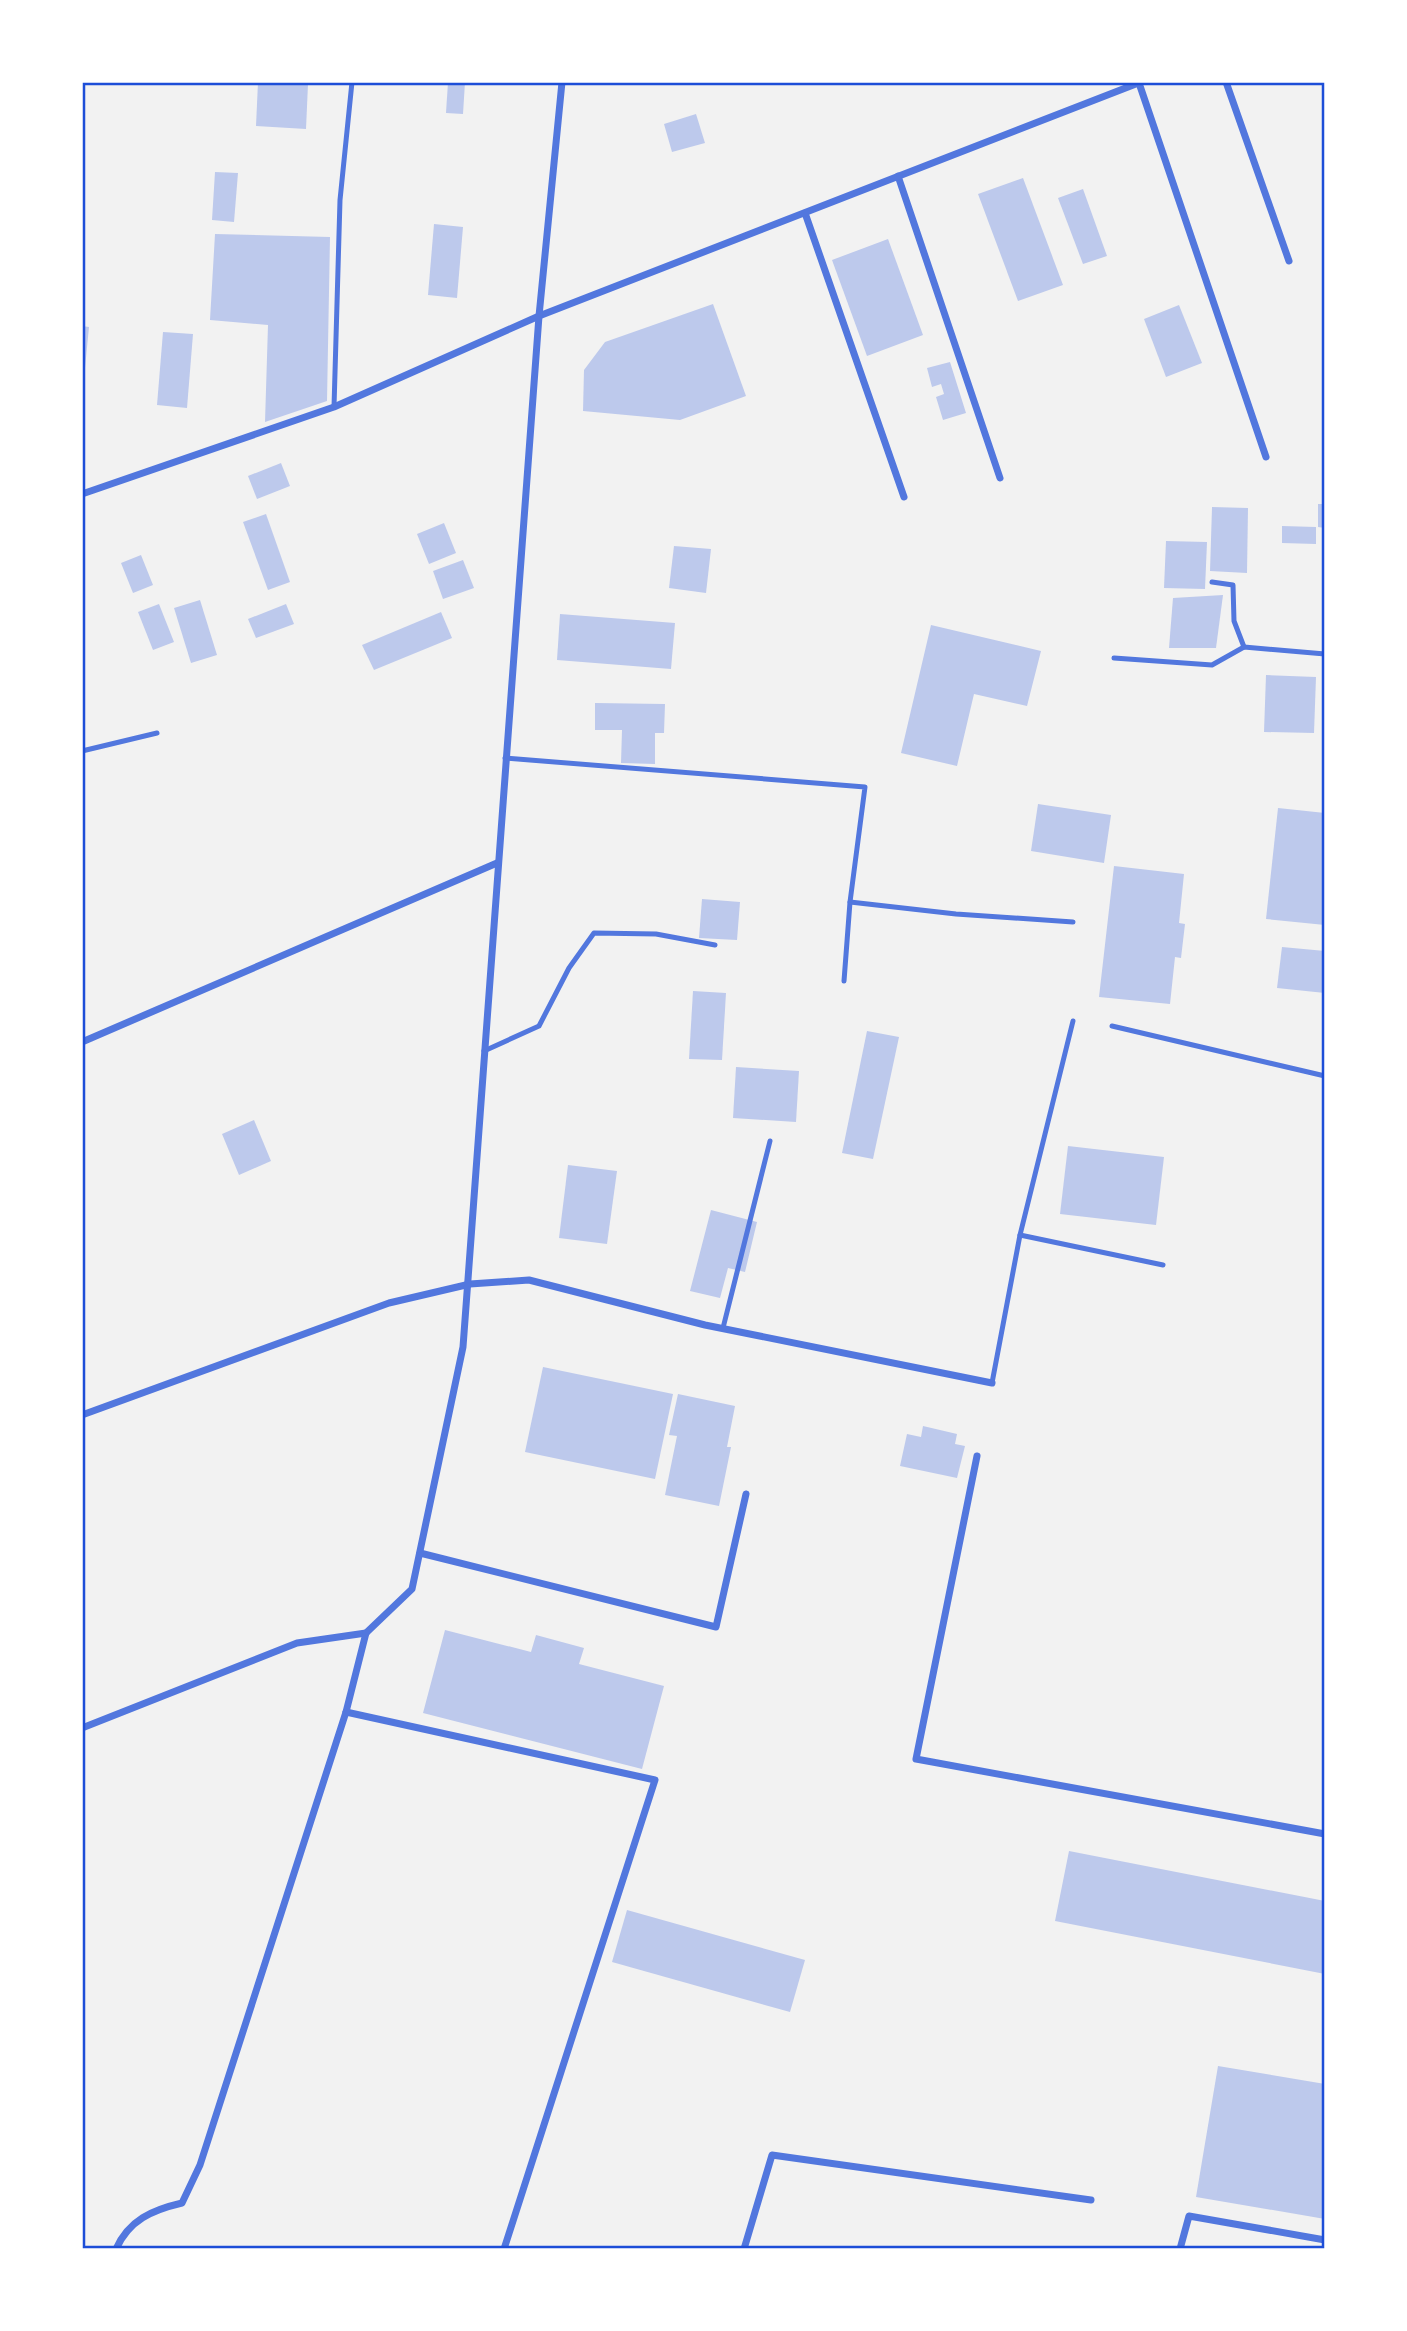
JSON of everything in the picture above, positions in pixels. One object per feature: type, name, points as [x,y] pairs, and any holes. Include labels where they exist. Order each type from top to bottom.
[{"type":"street","points":[[116,2249],[123,2233],[152,2210],[182,2203],[200,2165],[346,1712],[366,1633],[412,1589],[463,1347],[470,1284],[497,863],[539,316],[562,82]]},
{"type":"street","points":[[1226,82],[1289,261]]},
{"type":"street","points":[[82,494],[334,407],[539,316],[1140,83],[1266,457]]},
{"type":"street","points":[[898,176],[1000,478]]},
{"type":"street","points":[[805,213],[904,497]]},
{"type":"street","points":[[82,1042],[497,863]]},
{"type":"street","points":[[82,1415],[389,1303],[470,1284],[529,1280],[723,1328],[992,1383]]},
{"type":"street","points":[[977,1456],[916,1759],[1325,1834]]},
{"type":"street","points":[[420,1553],[716,1627],[746,1494]]},
{"type":"street","points":[[82,1728],[297,1643],[366,1633]]},
{"type":"street","points":[[346,1712],[655,1780],[504,2249]]},
{"type":"street","points":[[744,2249],[772,2155],[1091,2200]]},
{"type":"street","points":[[1180,2249],[1189,2216],[1325,2240]]},
{"type":"lane","points":[[334,407],[340,200],[352,82]]},
{"type":"lane","points":[[1212,582],[1233,585],[1234,621],[1244,647]]},
{"type":"lane","points":[[1114,658],[1212,665],[1244,647],[1325,654]]},
{"type":"lane","points":[[82,751],[157,733]]},
{"type":"lane","points":[[505,758],[864,787],[850,902],[844,981]]},
{"type":"lane","points":[[850,902],[956,914],[1073,922]]},
{"type":"lane","points":[[484,1051],[539,1026],[569,968],[594,933],[656,934],[715,945]]},
{"type":"lane","points":[[992,1383],[1020,1235],[1073,1021]]},
{"type":"lane","points":[[1112,1026],[1325,1076]]},
{"type":"lane","points":[[723,1328],[771,1141]]},
{"type":"lane","points":[[1020,1235],[1163,1265]]},
{"type":"building","points":[[258,82],[308,84],[306,129],[256,126]]},
{"type":"building","points":[[448,82],[465,82],[463,114],[446,113]]},
{"type":"building","points":[[696,114],[705,143],[672,152],[664,124]]},
{"type":"building","points":[[215,172],[238,173],[234,222],[212,220]]},
{"type":"building","points":[[1023,178],[1063,285],[1018,301],[978,194]]},
{"type":"building","points":[[1083,189],[1107,256],[1083,264],[1058,198]]},
{"type":"building","points":[[434,224],[463,227],[457,298],[428,295]]},
{"type":"building","points":[[215,234],[330,237],[327,401],[265,422],[268,325],[210,320]]},
{"type":"building","points":[[888,239],[923,335],[867,356],[832,260]]},
{"type":"building","points":[[713,304],[746,396],[680,420],[583,411],[584,370],[605,342]]},
{"type":"building","points":[[1179,305],[1202,363],[1166,377],[1144,319]]},
{"type":"building","points":[[82,326],[89,327],[84,378],[82,378]]},
{"type":"building","points":[[163,332],[193,334],[187,408],[157,405]]},
{"type":"building","points":[[950,362],[966,413],[943,420],[936,397],[944,394],[941,384],[932,387],[927,368]]},
{"type":"building","points":[[281,463],[290,486],[257,499],[248,476]]},
{"type":"building","points":[[1318,504],[1325,504],[1325,528],[1318,527]]},
{"type":"building","points":[[1212,507],[1248,508],[1247,573],[1210,571]]},
{"type":"building","points":[[266,514],[290,582],[268,590],[243,522]]},
{"type":"building","points":[[444,523],[456,553],[429,564],[417,534]]},
{"type":"building","points":[[1282,526],[1316,527],[1316,544],[1282,543]]},
{"type":"building","points":[[1166,541],[1207,542],[1205,589],[1164,588]]},
{"type":"building","points":[[674,546],[711,549],[706,593],[669,588]]},
{"type":"building","points":[[141,555],[153,585],[133,593],[121,563]]},
{"type":"building","points":[[463,560],[474,588],[443,599],[433,571]]},
{"type":"building","points":[[1223,595],[1216,648],[1169,648],[1173,598]]},
{"type":"building","points":[[200,600],[217,655],[191,663],[174,608]]},
{"type":"building","points":[[159,604],[174,642],[153,650],[138,612]]},
{"type":"building","points":[[286,604],[294,624],[256,638],[248,619]]},
{"type":"building","points":[[441,612],[452,638],[374,670],[362,645]]},
{"type":"building","points":[[560,614],[675,623],[671,669],[557,660]]},
{"type":"building","points":[[931,625],[1041,651],[1027,706],[974,694],[957,766],[901,753]]},
{"type":"building","points":[[1266,675],[1316,677],[1314,733],[1264,732]]},
{"type":"building","points":[[595,703],[665,704],[664,733],[655,733],[655,764],[621,763],[622,730],[595,730]]},
{"type":"building","points":[[1038,804],[1111,815],[1104,863],[1031,851]]},
{"type":"building","points":[[1278,808],[1325,813],[1325,925],[1266,919]]},
{"type":"building","points":[[1114,866],[1184,874],[1179,923],[1185,924],[1181,958],[1175,957],[1170,1004],[1099,997]]},
{"type":"building","points":[[702,899],[740,902],[737,940],[699,938]]},
{"type":"building","points":[[1282,947],[1325,951],[1325,993],[1277,988]]},
{"type":"building","points":[[693,991],[726,993],[722,1060],[689,1059]]},
{"type":"building","points":[[867,1031],[899,1037],[873,1159],[842,1153]]},
{"type":"building","points":[[736,1067],[799,1071],[796,1122],[733,1118]]},
{"type":"building","points":[[254,1120],[271,1161],[239,1175],[222,1134]]},
{"type":"building","points":[[1068,1146],[1164,1157],[1156,1225],[1060,1214]]},
{"type":"building","points":[[568,1165],[617,1171],[607,1244],[559,1238]]},
{"type":"building","points":[[711,1210],[757,1222],[745,1272],[728,1268],[720,1298],[690,1291]]},
{"type":"building","points":[[543,1367],[673,1394],[655,1479],[525,1452]]},
{"type":"building","points":[[678,1394],[735,1406],[727,1447],[731,1447],[719,1506],[665,1495],[677,1436],[669,1435]]},
{"type":"building","points":[[923,1426],[957,1434],[955,1444],[965,1446],[957,1478],[900,1466],[907,1434],[921,1437]]},
{"type":"building","points":[[445,1630],[531,1652],[536,1635],[584,1648],[579,1664],[664,1686],[642,1769],[423,1713]]},
{"type":"building","points":[[1069,1851],[1325,1901],[1325,1974],[1055,1921]]},
{"type":"building","points":[[627,1910],[805,1960],[790,2012],[612,1962]]},
{"type":"building","points":[[1218,2066],[1325,2084],[1325,2219],[1196,2197]]}]
